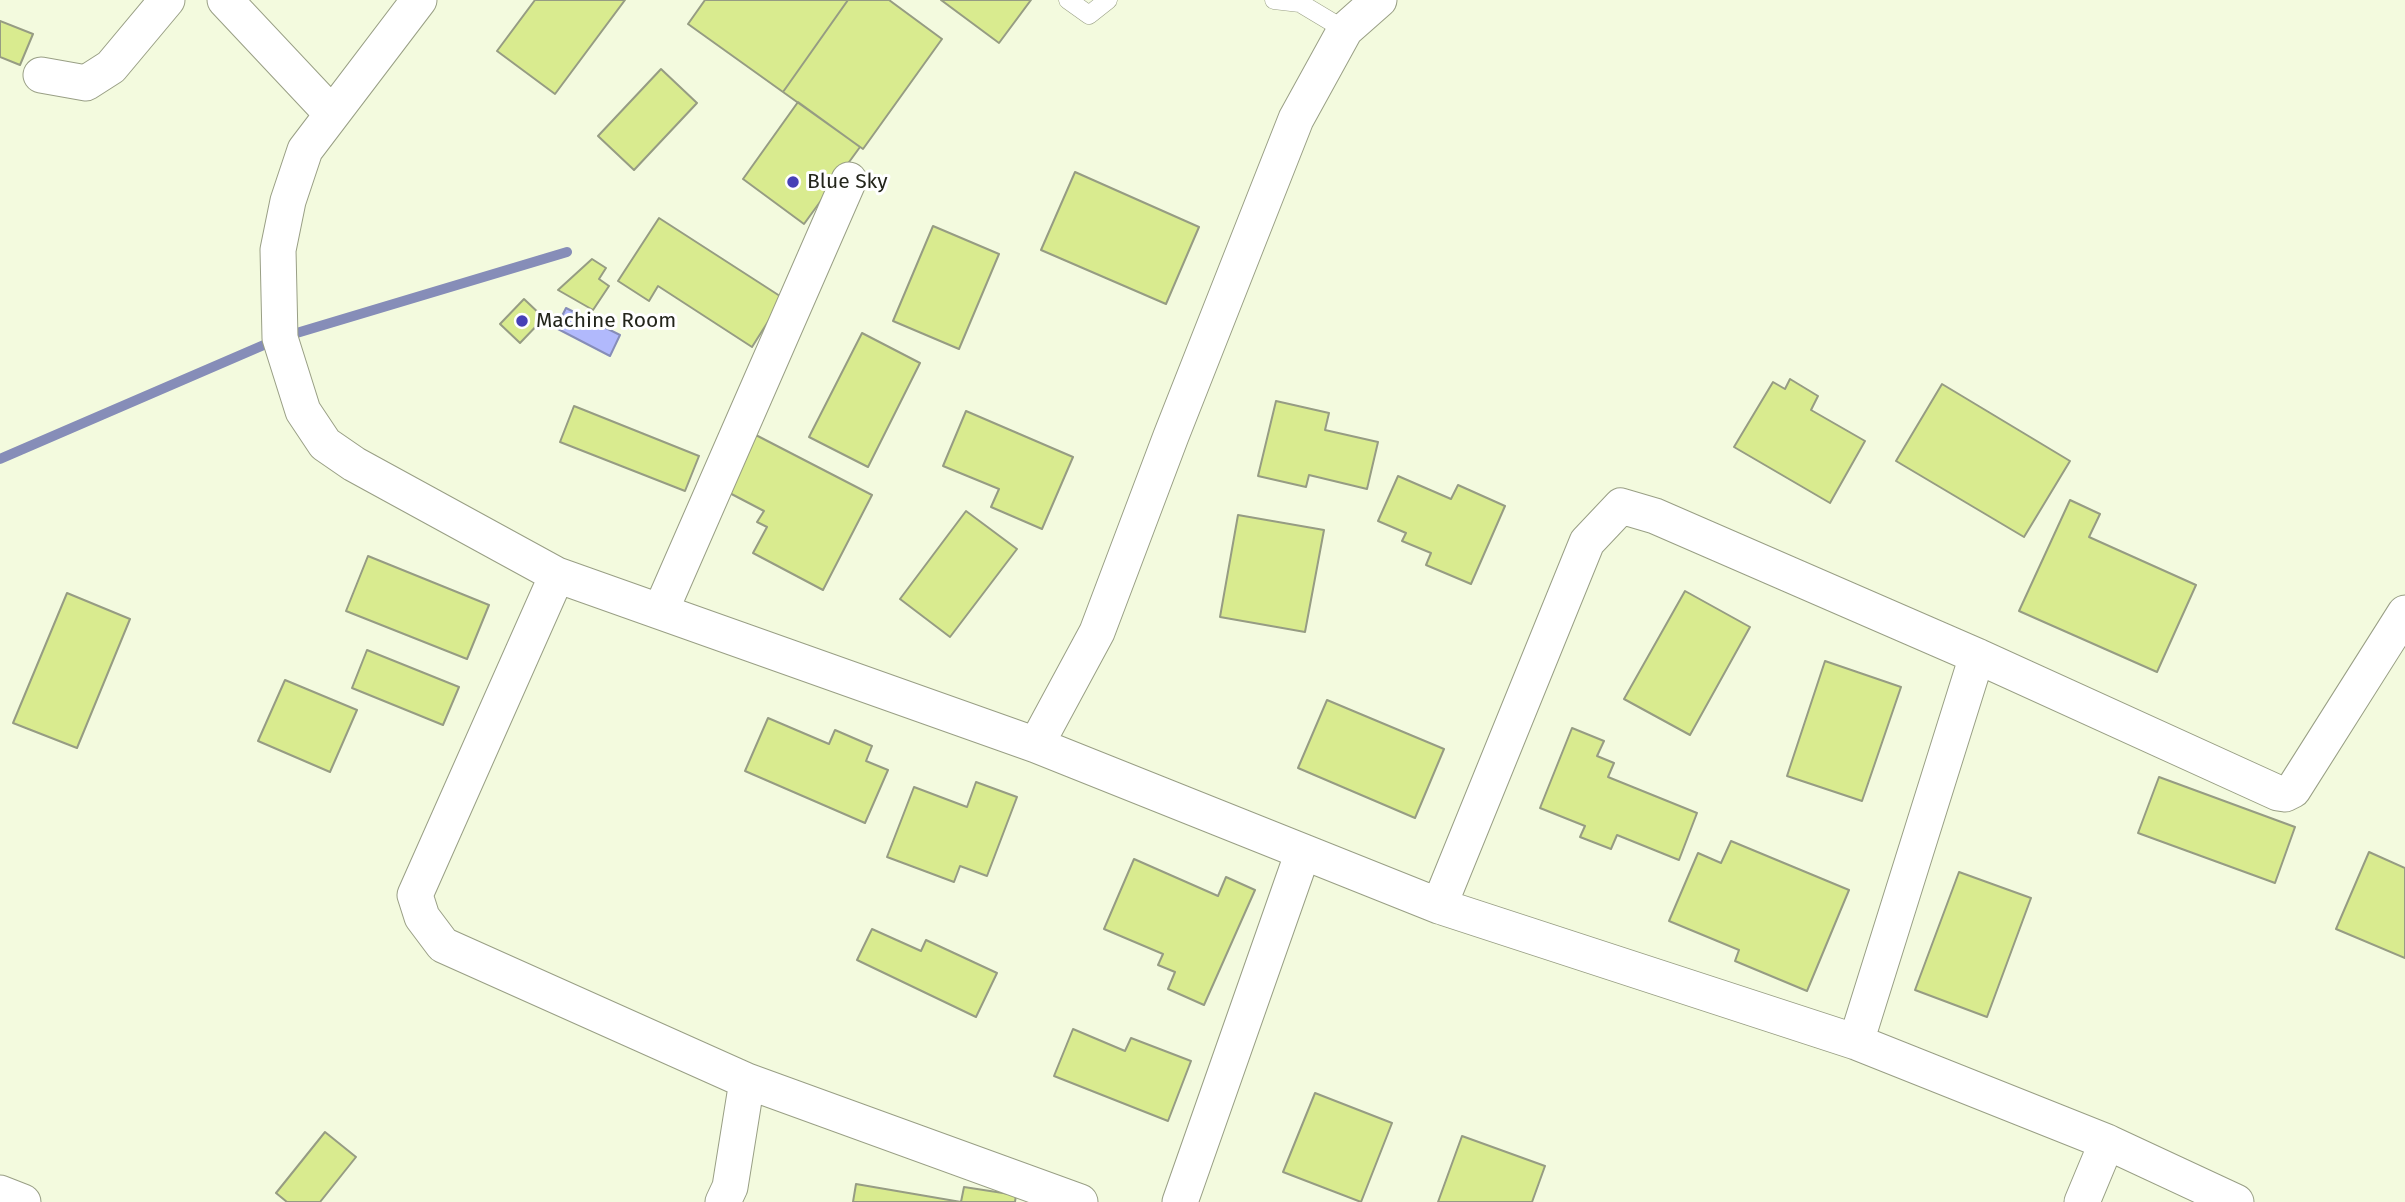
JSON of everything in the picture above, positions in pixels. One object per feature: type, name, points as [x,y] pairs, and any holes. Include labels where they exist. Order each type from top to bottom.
[{"type":"street","points":[[41,75],[86,83],[111,67],[167,0]]},
{"type":"street","points":[[225,0],[332,114]]},
{"type":"street","points":[[419,0],[304,149],[288,201],[278,250],[280,338],[303,411],[325,444],[354,464],[557,575],[1036,745],[1439,906],[1856,1042],[2107,1142],[2236,1202]]},
{"type":"street","points":[[1036,745],[1097,632],[1296,120],[1345,30],[1379,0]]},
{"type":"street","points":[[661,610],[849,180]]},
{"type":"street","points":[[1439,906],[1587,542],[1621,506],[1655,516],[2285,794],[2293,790],[2405,613]]},
{"type":"street","points":[[557,575],[415,895],[422,917],[443,945],[747,1081],[1080,1202]]},
{"type":"street","points":[[1856,1042],[1977,656]]},
{"type":"street","points":[[1180,1202],[1303,852]]},
{"type":"street","points":[[723,1202],[730,1187],[747,1081]]},
{"type":"street","points":[[2082,1202],[2107,1142]]},
{"type":"street","points":[[0,1193],[23,1202]]},
{"type":"lane","points":[[1068,0],[1089,15],[1108,0]]},
{"type":"lane","points":[[1274,0],[1300,3],[1345,30]]},
{"type":"water","points":[[566,308],[620,335],[610,356],[556,328]]},
{"type":"building","points":[[535,0],[625,0],[555,94],[497,51]]},
{"type":"building","points":[[705,0],[848,0],[783,92],[688,24]]},
{"type":"building","points":[[848,0],[889,0],[942,39],[863,149],[783,92]]},
{"type":"building","points":[[941,0],[1031,0],[999,43]]},
{"type":"building","points":[[0,21],[33,34],[20,65],[0,57]]},
{"type":"building","points":[[661,69],[697,103],[634,170],[598,136]]},
{"type":"building","points":[[798,102],[860,147],[804,224],[743,179]]},
{"type":"building","points":[[1075,172],[1199,227],[1166,304],[1041,250]]},
{"type":"building","points":[[659,218],[783,298],[752,347],[658,286],[649,301],[618,281]]},
{"type":"building","points":[[933,226],[999,254],[959,349],[893,321]]},
{"type":"building","points":[[592,259],[606,268],[599,279],[609,286],[593,310],[558,290]]},
{"type":"building","name":"Machine Room","points":[[524,299],[544,318],[520,343],[500,324]]},
{"type":"building","points":[[862,333],[920,363],[868,467],[809,437]]},
{"type":"building","points":[[1790,379],[1818,396],[1811,410],[1865,441],[1830,503],[1734,447],[1773,382],[1785,389]]},
{"type":"building","points":[[1942,384],[2070,461],[2024,537],[1896,461]]},
{"type":"building","points":[[1276,401],[1329,413],[1325,430],[1378,442],[1367,489],[1309,475],[1306,487],[1258,476]]},
{"type":"building","points":[[574,406],[699,456],[685,491],[560,442]]},
{"type":"building","points":[[966,411],[1073,457],[1042,529],[991,507],[999,489],[943,466]]},
{"type":"building","points":[[750,432],[872,495],[823,590],[753,553],[767,527],[757,522],[764,511],[720,488]]},
{"type":"building","points":[[1398,476],[1451,499],[1458,485],[1505,506],[1471,584],[1426,565],[1431,553],[1402,541],[1406,533],[1378,521]]},
{"type":"building","points":[[2070,500],[2100,514],[2089,537],[2196,585],[2157,672],[2019,611]]},
{"type":"building","points":[[966,511],[1017,549],[950,637],[900,599]]},
{"type":"building","points":[[1238,515],[1324,530],[1305,632],[1220,617]]},
{"type":"building","points":[[368,556],[489,605],[467,659],[346,611]]},
{"type":"building","points":[[1685,591],[1750,627],[1690,735],[1624,699]]},
{"type":"building","points":[[67,593],[130,619],[77,748],[13,723]]},
{"type":"building","points":[[367,650],[459,687],[443,725],[352,688]]},
{"type":"building","points":[[1825,661],[1901,687],[1862,801],[1787,776]]},
{"type":"building","points":[[285,680],[357,710],[330,772],[258,741]]},
{"type":"building","points":[[1327,700],[1444,749],[1415,818],[1298,768]]},
{"type":"building","points":[[768,718],[829,744],[835,730],[872,746],[866,761],[888,770],[865,823],[745,771]]},
{"type":"building","points":[[1572,728],[1604,741],[1597,756],[1614,763],[1608,777],[1697,813],[1679,860],[1617,835],[1611,849],[1580,837],[1585,826],[1540,808]]},
{"type":"building","points":[[2159,777],[2295,827],[2275,883],[2138,833]]},
{"type":"building","points":[[976,782],[1017,797],[987,876],[960,866],[954,882],[887,857],[914,787],[967,807]]},
{"type":"building","points":[[1731,841],[1849,890],[1807,991],[1735,961],[1739,950],[1669,921],[1698,853],[1721,863]]},
{"type":"building","points":[[2369,852],[2405,868],[2405,958],[2336,929]]},
{"type":"building","points":[[1134,859],[1218,896],[1226,877],[1255,890],[1204,1005],[1168,989],[1175,972],[1158,965],[1163,954],[1104,929]]},
{"type":"building","points":[[1959,872],[2031,898],[1987,1017],[1915,990]]},
{"type":"building","points":[[872,929],[921,951],[926,940],[997,973],[976,1017],[857,960]]},
{"type":"building","points":[[1073,1029],[1125,1051],[1131,1038],[1191,1061],[1168,1121],[1054,1076]]},
{"type":"building","points":[[1315,1093],[1392,1123],[1361,1202],[1283,1172]]},
{"type":"building","points":[[325,1132],[356,1157],[320,1202],[287,1202],[276,1193]]},
{"type":"building","points":[[1462,1136],[1545,1166],[1532,1202],[1438,1202]]},
{"type":"building","points":[[856,1184],[961,1202],[853,1202]]},
{"type":"building","points":[[964,1187],[1016,1195],[1015,1202],[961,1202]]},
{"type":"waterway","points":[[0,459],[280,338],[567,252]]},
{"type":"place","name":"Blue Sky","points":[[793,182]]},
{"type":"place","name":"Machine Room","points":[[522,321]]}]
